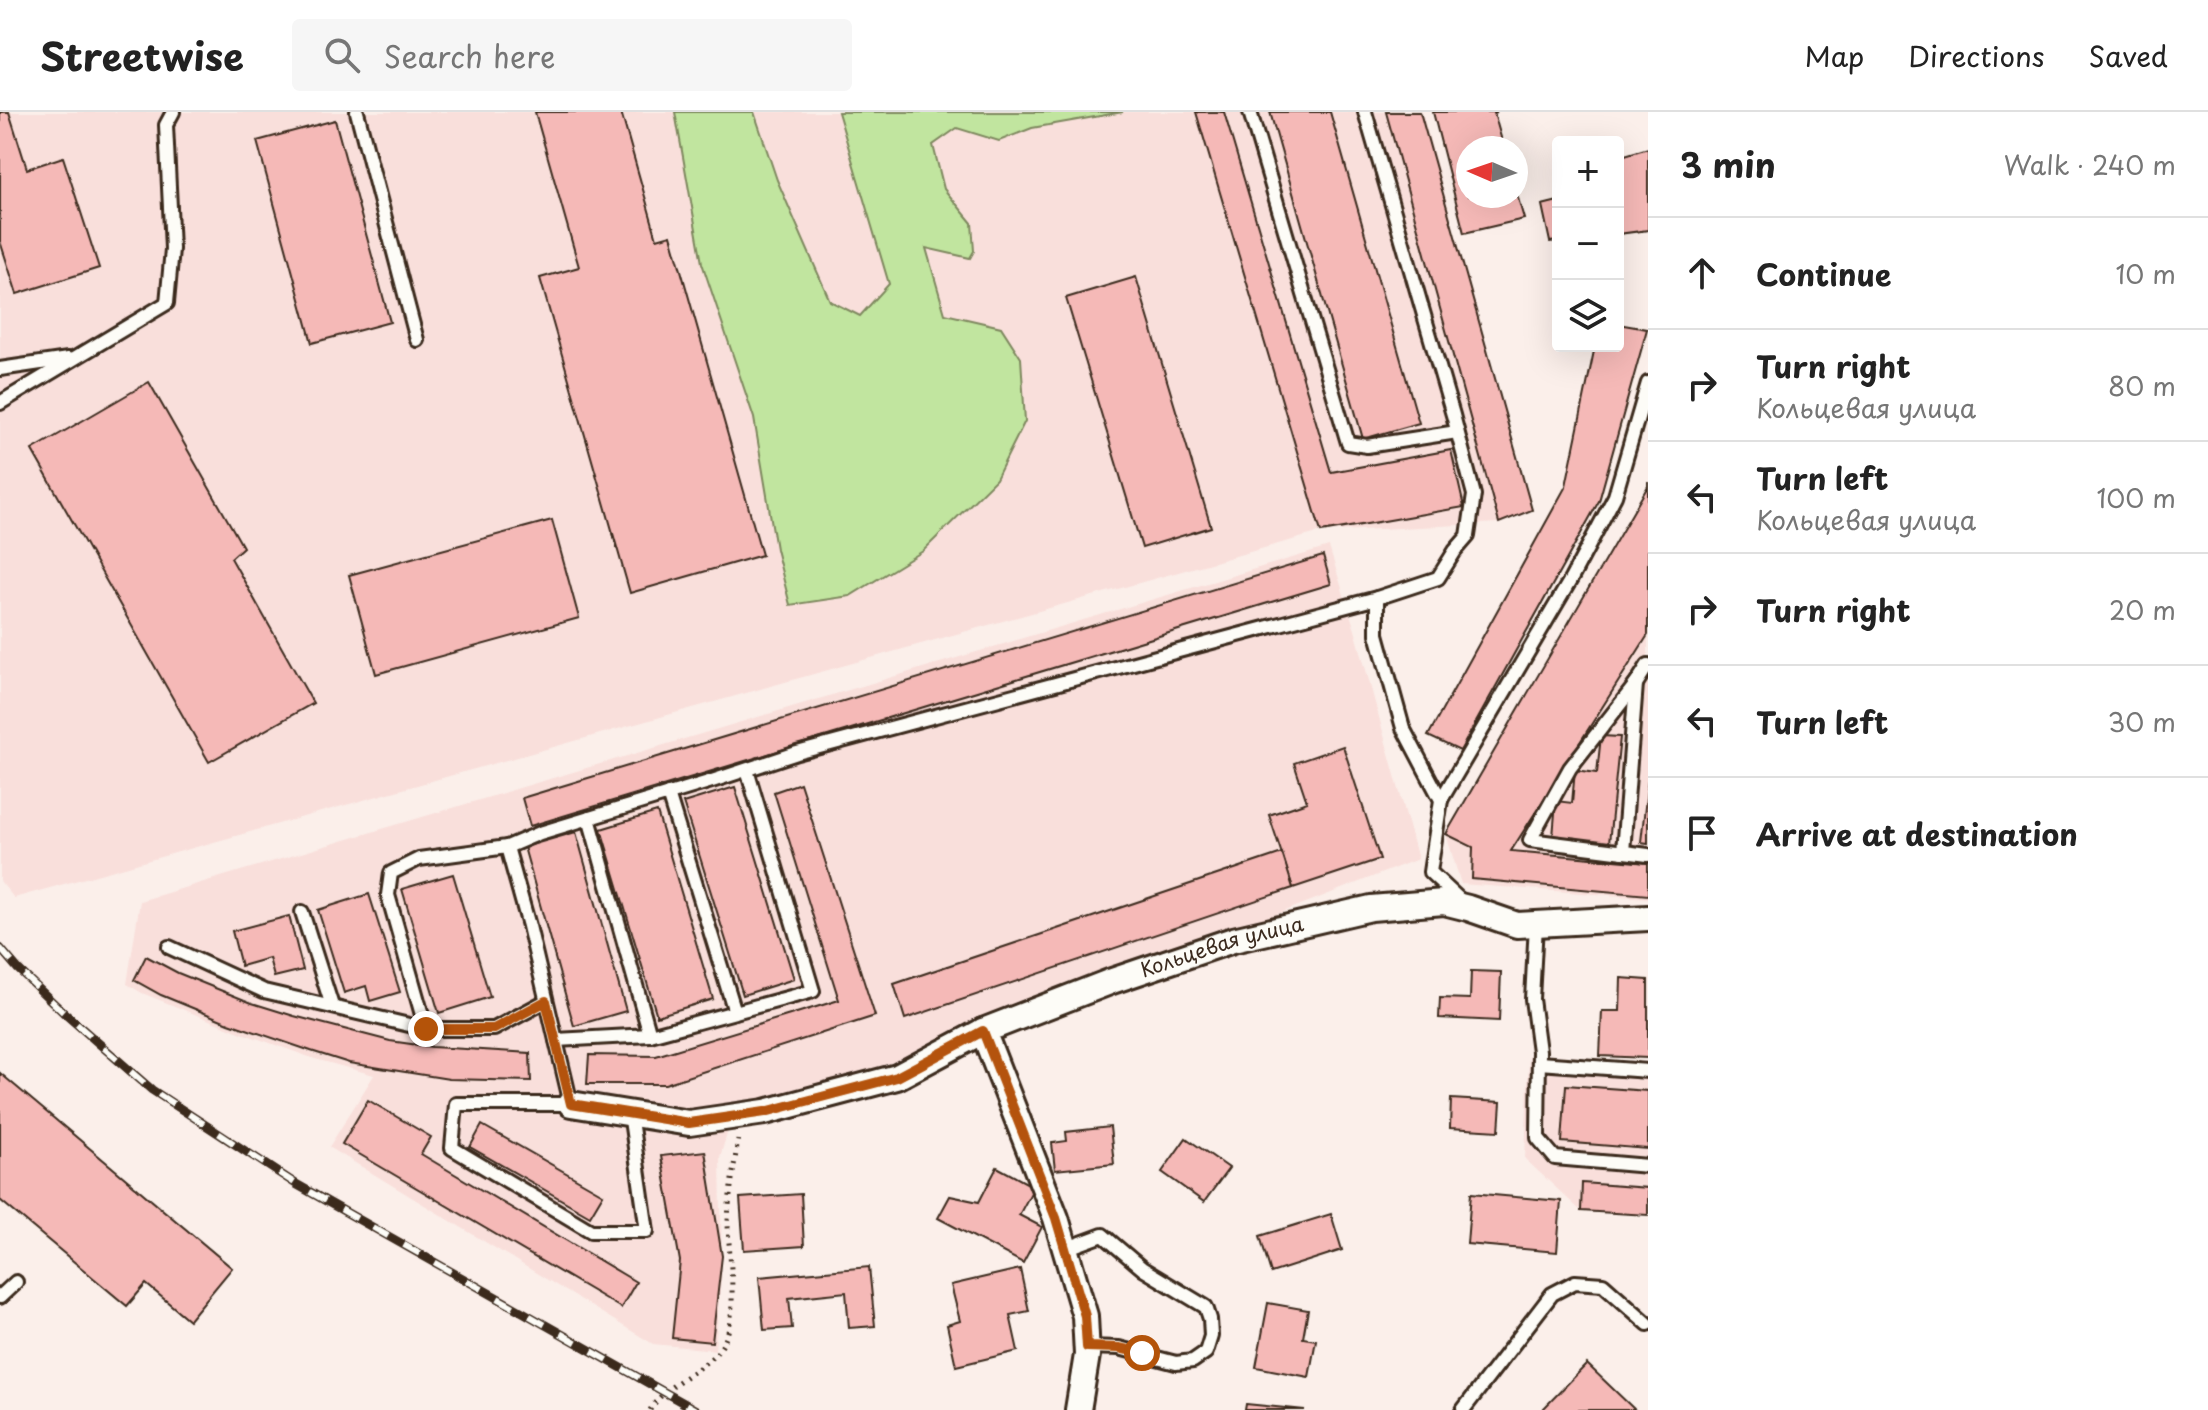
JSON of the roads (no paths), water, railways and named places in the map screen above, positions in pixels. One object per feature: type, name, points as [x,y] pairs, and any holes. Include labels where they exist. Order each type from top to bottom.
[{"type":"street","name":"Кольцевая улица","points":[[571,1104],[689,1123],[765,1112],[897,1077],[983,1031],[1112,981],[1233,940],[1371,908],[1444,902],[1517,925],[1648,918]]},
{"type":"street","points":[[983,1031],[1056,1218],[1085,1316],[1087,1347],[1078,1410]]},
{"type":"lane","points":[[0,403],[167,303],[172,249],[166,125],[173,112]]},
{"type":"lane","points":[[357,112],[417,340]]},
{"type":"lane","points":[[1250,112],[1348,443],[1367,446],[1457,432]]},
{"type":"lane","points":[[426,1029],[388,895],[391,873],[419,859],[507,847],[540,833],[797,753],[1377,598],[1438,578],[1468,536],[1474,495],[1365,112]]},
{"type":"lane","points":[[0,369],[75,358]]},
{"type":"lane","points":[[1468,908],[1430,872],[1441,800],[1571,579],[1615,496],[1648,383]]},
{"type":"lane","points":[[1377,598],[1377,634],[1403,728],[1441,800]]},
{"type":"lane","points":[[1648,665],[1570,768],[1530,840],[1648,855]]},
{"type":"lane","points":[[1623,852],[1636,684]]},
{"type":"lane","points":[[556,1040],[650,1035],[813,991],[747,770]]},
{"type":"lane","points":[[668,794],[735,1012]]},
{"type":"lane","points":[[589,818],[650,1035]]},
{"type":"lane","points":[[507,847],[571,1104],[456,1104],[452,1148],[591,1231],[647,1231],[630,1113]]},
{"type":"lane","points":[[302,912],[332,1006]]},
{"type":"lane","points":[[1536,924],[1532,999],[1539,1051],[1538,1138],[1555,1158],[1648,1166]]},
{"type":"lane","points":[[169,947],[264,991],[426,1029],[494,1029],[546,1001]]},
{"type":"lane","points":[[1539,1063],[1648,1071]]},
{"type":"lane","points":[[1065,1249],[1103,1235],[1143,1269],[1206,1307],[1210,1319],[1211,1336],[1206,1352],[1193,1361],[1176,1363],[1119,1348],[1087,1347]]},
{"type":"lane","points":[[0,1297],[16,1282]]},
{"type":"lane","points":[[1463,1410],[1552,1294],[1575,1282],[1603,1284],[1648,1324]]},
{"type":"railway","points":[[0,948],[63,1012],[152,1090],[296,1184],[696,1410]]}]
